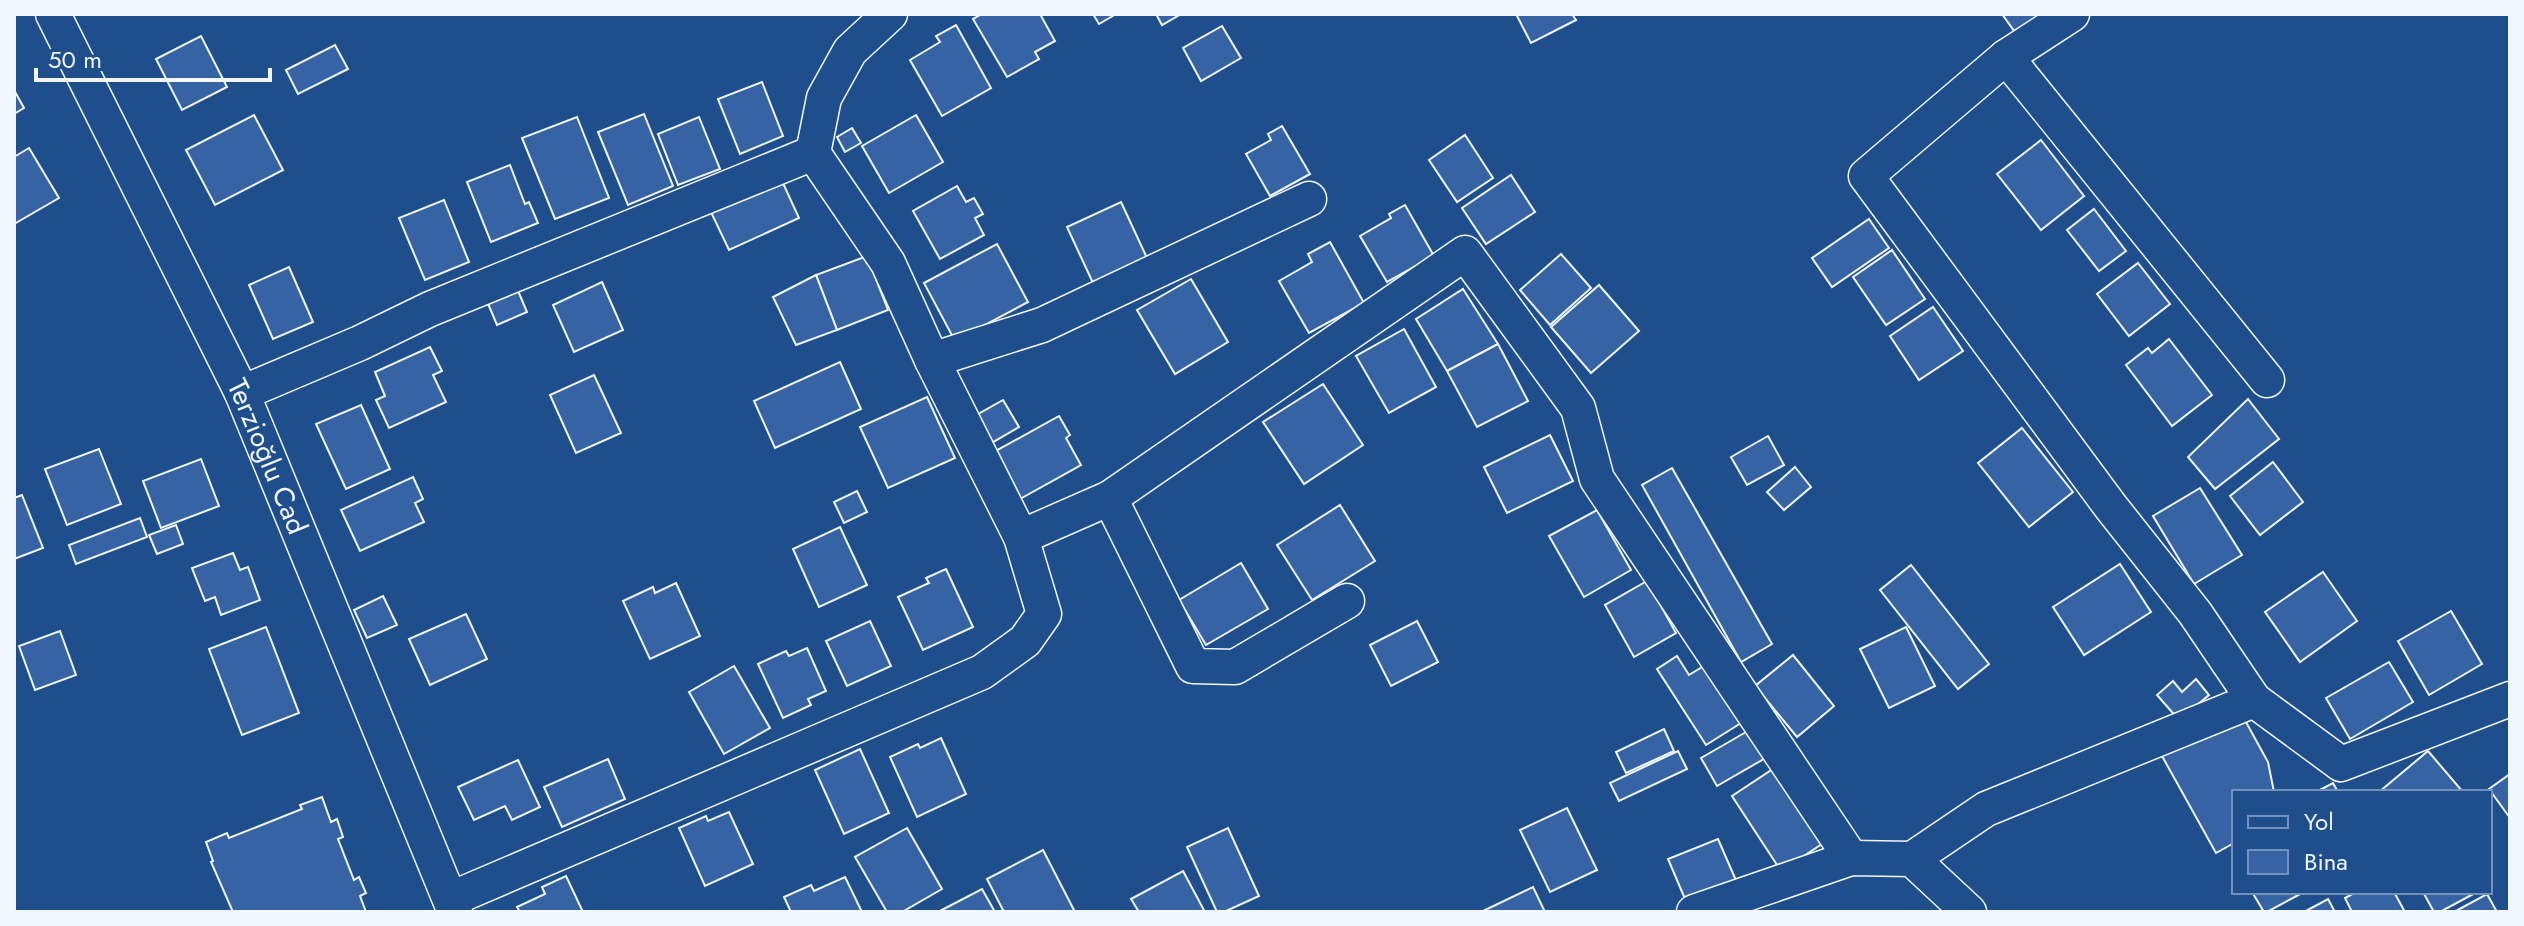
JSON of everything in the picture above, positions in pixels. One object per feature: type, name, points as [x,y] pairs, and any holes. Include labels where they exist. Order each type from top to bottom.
[{"type":"street","name":"Terzioğlu Cad","points":[[53,14],[242,393],[453,906]]},
{"type":"street","points":[[453,906],[982,672],[1025,641],[1044,614],[1021,537],[932,360],[888,263],[813,153],[824,98],[843,63],[850,51],[890,14]]},
{"type":"street","points":[[2072,14],[2006,57],[1866,176],[2111,507],[2195,613],[2254,700],[2341,764],[2510,699]]},
{"type":"street","points":[[2006,57],[2267,380]]},
{"type":"street","points":[[242,393],[360,343],[430,309],[813,153]]},
{"type":"street","points":[[932,360],[1042,325],[1309,199]]},
{"type":"street","points":[[1021,537],[1110,498],[1465,253],[1578,408],[1597,479],[1851,858]]},
{"type":"street","points":[[1110,498],[1193,666],[1235,667],[1347,601]]},
{"type":"street","points":[[1694,912],[1851,858],[1912,859],[1986,809],[2254,700]]},
{"type":"street","points":[[1912,859],[1969,912]]},
{"type":"building","points":[[982,14],[1040,14],[1055,41],[1035,52],[1039,59],[1007,77],[973,19]]},
{"type":"building","points":[[1093,14],[1116,14],[1099,24]]},
{"type":"building","points":[[1156,14],[1181,14],[1162,25]]},
{"type":"building","points":[[1516,14],[1572,14],[1576,20],[1531,43]]},
{"type":"building","points":[[2002,14],[2046,14],[2017,35]]},
{"type":"building","points":[[956,25],[991,88],[942,116],[910,60],[940,42],[936,36]]},
{"type":"building","points":[[1222,26],[1241,58],[1201,81],[1183,48]]},
{"type":"building","points":[[201,36],[227,87],[182,110],[156,59]]},
{"type":"building","points":[[335,45],[348,69],[298,94],[286,70]]},
{"type":"building","points":[[762,82],[783,136],[740,154],[718,99]]},
{"type":"building","points":[[14,90],[24,108],[14,114]]},
{"type":"building","points":[[644,114],[673,186],[628,205],[598,132]]},
{"type":"building","points":[[254,115],[283,170],[215,205],[186,150]]},
{"type":"building","points":[[916,115],[943,162],[889,193],[862,146]]},
{"type":"building","points":[[577,117],[609,198],[555,219],[522,138]]},
{"type":"building","points":[[699,117],[720,169],[678,185],[658,134]]},
{"type":"building","points":[[1282,126],[1310,174],[1270,196],[1246,154],[1271,140],[1268,134]]},
{"type":"building","points":[[852,128],[861,143],[845,152],[837,137]]},
{"type":"building","points":[[1465,135],[1493,178],[1457,202],[1429,160]]},
{"type":"building","points":[[2041,140],[2084,196],[2041,230],[1997,174]]},
{"type":"building","points":[[29,148],[59,198],[14,224],[14,157]]},
{"type":"building","points":[[510,165],[525,204],[529,202],[538,223],[491,242],[467,182]]},
{"type":"building","points":[[777,170],[799,218],[729,250],[709,208]]},
{"type":"building","points":[[1511,175],[1535,212],[1486,244],[1462,208]]},
{"type":"building","points":[[957,186],[966,202],[974,198],[983,214],[975,218],[984,235],[940,259],[913,211]]},
{"type":"building","points":[[444,200],[469,262],[425,280],[399,218]]},
{"type":"building","points":[[1121,202],[1147,258],[1093,283],[1067,227]]},
{"type":"building","points":[[1405,205],[1434,256],[1387,282],[1360,236],[1391,218],[1389,214]]},
{"type":"building","points":[[2094,209],[2126,251],[2099,271],[2067,230]]},
{"type":"building","points":[[1869,219],[1889,248],[1832,287],[1812,258]]},
{"type":"building","points":[[1330,242],[1364,303],[1309,333],[1279,281],[1312,262],[1308,254]]},
{"type":"building","points":[[997,244],[1028,302],[955,341],[924,283]]},
{"type":"building","points":[[1892,250],[1925,299],[1886,325],[1853,277]]},
{"type":"building","points":[[1561,254],[1591,288],[1550,325],[1520,290]]},
{"type":"building","points":[[867,256],[888,310],[837,330],[816,275]]},
{"type":"building","points":[[2138,263],[2170,304],[2129,336],[2097,294]]},
{"type":"building","points":[[289,267],[313,322],[273,339],[249,285]]},
{"type":"building","points":[[816,275],[837,330],[796,345],[773,297]]},
{"type":"building","points":[[1191,279],[1228,342],[1175,374],[1137,310]]},
{"type":"building","points":[[602,282],[623,330],[574,352],[553,305]]},
{"type":"building","points":[[1599,285],[1639,331],[1591,373],[1551,327]]},
{"type":"building","points":[[516,286],[527,312],[497,325],[486,299]]},
{"type":"building","points":[[1463,289],[1498,344],[1447,371],[1416,319]]},
{"type":"building","points":[[1933,307],[1963,351],[1919,380],[1890,336]]},
{"type":"building","points":[[1404,329],[1436,387],[1389,413],[1356,356]]},
{"type":"building","points":[[2169,339],[2212,395],[2172,426],[2126,365],[2148,348],[2152,353]]},
{"type":"building","points":[[1498,344],[1528,401],[1477,427],[1447,371]]},
{"type":"building","points":[[430,347],[442,371],[433,375],[446,402],[389,428],[376,400],[385,396],[375,372]]},
{"type":"building","points":[[840,362],[861,409],[775,448],[754,401]]},
{"type":"building","points":[[594,375],[621,433],[576,453],[550,395]]},
{"type":"building","points":[[1323,384],[1363,445],[1304,484],[1263,422]]},
{"type":"building","points":[[927,397],[955,458],[888,488],[860,427]]},
{"type":"building","points":[[2248,399],[2279,439],[2215,489],[2188,457]]},
{"type":"building","points":[[1003,400],[1019,427],[988,445],[973,417]]},
{"type":"building","points":[[361,405],[390,469],[346,489],[316,424]]},
{"type":"building","points":[[1059,416],[1070,435],[1066,438],[1081,465],[1020,499],[994,452]]},
{"type":"building","points":[[2022,428],[2073,492],[2029,527],[1978,463]]},
{"type":"building","points":[[1550,435],[1573,481],[1507,513],[1484,467]]},
{"type":"building","points":[[1768,436],[1784,465],[1747,485],[1731,457]]},
{"type":"building","points":[[99,449],[121,504],[67,525],[45,469]]},
{"type":"building","points":[[201,459],[219,506],[161,528],[143,481]]},
{"type":"building","points":[[2273,462],[2303,502],[2260,535],[2230,496]]},
{"type":"building","points":[[1795,467],[1811,487],[1784,510],[1767,492]]},
{"type":"building","points":[[1672,468],[1772,644],[1741,662],[1642,485]]},
{"type":"building","points":[[413,477],[423,499],[415,503],[424,522],[360,551],[341,510]]},
{"type":"building","points":[[2200,488],[2242,555],[2194,584],[2153,516]]},
{"type":"building","points":[[857,491],[867,512],[844,523],[834,502]]},
{"type":"building","points":[[22,495],[43,548],[14,559],[14,498]]},
{"type":"building","points":[[1340,505],[1375,561],[1312,600],[1277,545]]},
{"type":"building","points":[[1597,510],[1631,570],[1584,597],[1549,536]]},
{"type":"building","points":[[140,518],[147,537],[76,564],[69,545]]},
{"type":"building","points":[[176,525],[183,544],[157,554],[149,535]]},
{"type":"building","points":[[840,527],[867,585],[819,607],[793,549]]},
{"type":"building","points":[[233,553],[240,570],[248,567],[260,600],[221,615],[215,597],[205,601],[192,568]]},
{"type":"building","points":[[1241,563],[1268,609],[1206,645],[1179,600]]},
{"type":"building","points":[[2120,564],[2151,612],[2084,655],[2053,607]]},
{"type":"building","points":[[1911,565],[1989,664],[1958,689],[1880,590]]},
{"type":"building","points":[[946,569],[973,627],[923,650],[898,597],[929,583],[926,578]]},
{"type":"building","points":[[2323,572],[2357,621],[2300,662],[2265,612]]},
{"type":"building","points":[[1647,581],[1676,633],[1634,657],[1605,605]]},
{"type":"building","points":[[676,583],[700,636],[650,659],[623,601],[653,587],[655,593]]},
{"type":"building","points":[[383,596],[397,625],[367,638],[354,610]]},
{"type":"building","points":[[2451,611],[2482,664],[2429,695],[2398,641]]},
{"type":"building","points":[[466,614],[487,659],[430,685],[409,639]]},
{"type":"building","points":[[870,621],[891,666],[847,686],[826,641]]},
{"type":"building","points":[[1417,621],[1438,662],[1391,686],[1370,645]]},
{"type":"building","points":[[266,627],[299,713],[242,735],[209,649]]},
{"type":"building","points":[[1906,627],[1935,686],[1889,708],[1860,649]]},
{"type":"building","points":[[60,631],[76,675],[35,690],[19,646]]},
{"type":"building","points":[[807,648],[826,691],[808,699],[811,705],[783,718],[758,664],[786,651],[789,656]]},
{"type":"building","points":[[1793,655],[1834,706],[1797,737],[1755,686]]},
{"type":"building","points":[[1677,656],[1689,675],[1712,661],[1749,718],[1706,745],[1657,669]]},
{"type":"building","points":[[2389,662],[2413,702],[2350,739],[2326,698]]},
{"type":"building","points":[[734,666],[770,728],[724,754],[689,692]]},
{"type":"building","points":[[2196,679],[2209,695],[2179,720],[2157,695],[2173,681],[2182,692]]},
{"type":"building","points":[[2241,713],[2268,762],[2274,790],[2232,790],[2232,844],[2216,853],[2162,756]]},
{"type":"building","points":[[1753,728],[1769,756],[1717,786],[1701,758]]},
{"type":"building","points":[[1664,729],[1674,751],[1626,773],[1616,752]]},
{"type":"building","points":[[941,738],[966,794],[917,817],[890,757],[918,744],[920,748]]},
{"type":"building","points":[[860,749],[889,813],[844,834],[815,770]]},
{"type":"building","points":[[1678,751],[1687,769],[1619,801],[1610,783]]},
{"type":"building","points":[[2428,751],[2461,790],[2381,790]]},
{"type":"building","points":[[608,759],[625,799],[562,827],[544,787]]},
{"type":"building","points":[[518,760],[540,807],[512,820],[505,806],[474,820],[458,787]]},
{"type":"building","points":[[1779,765],[1828,840],[1781,871],[1732,796]]},
{"type":"building","points":[[2510,774],[2510,818],[2492,790],[2489,789]]},
{"type":"building","points":[[2333,783],[2337,790],[2320,790]]},
{"type":"building","points":[[322,797],[331,822],[337,819],[343,837],[338,839],[354,880],[359,877],[366,893],[360,896],[366,912],[233,912],[211,862],[206,842],[227,833],[229,838],[302,809],[300,805]]},
{"type":"building","points":[[1567,808],[1597,870],[1550,892],[1520,830]]},
{"type":"building","points":[[729,812],[753,864],[705,886],[679,828],[706,816],[708,821]]},
{"type":"building","points":[[907,828],[942,889],[902,912],[887,912],[855,857]]},
{"type":"building","points":[[1228,828],[1259,896],[1224,912],[1217,912],[1187,847]]},
{"type":"building","points":[[1718,839],[1738,885],[1688,906],[1668,859]]},
{"type":"building","points":[[1043,850],[1075,912],[1004,912],[987,879]]},
{"type":"building","points":[[1183,871],[1205,912],[1139,912],[1131,899]]},
{"type":"building","points":[[566,876],[583,912],[520,912],[517,907],[545,894],[542,887]]},
{"type":"building","points":[[845,877],[862,912],[791,912],[784,897],[811,885],[814,891]]},
{"type":"building","points":[[1533,887],[1545,912],[1481,912]]},
{"type":"building","points":[[982,889],[995,912],[938,912]]},
{"type":"building","points":[[2253,894],[2300,894],[2267,912]]},
{"type":"building","points":[[2352,894],[2395,894],[2405,912],[2352,912],[2345,898]]},
{"type":"building","points":[[2424,894],[2473,894],[2440,912],[2434,912]]},
{"type":"building","points":[[2487,894],[2497,912],[2454,912]]},
{"type":"building","points":[[2328,899],[2335,912],[2304,912]]}]
